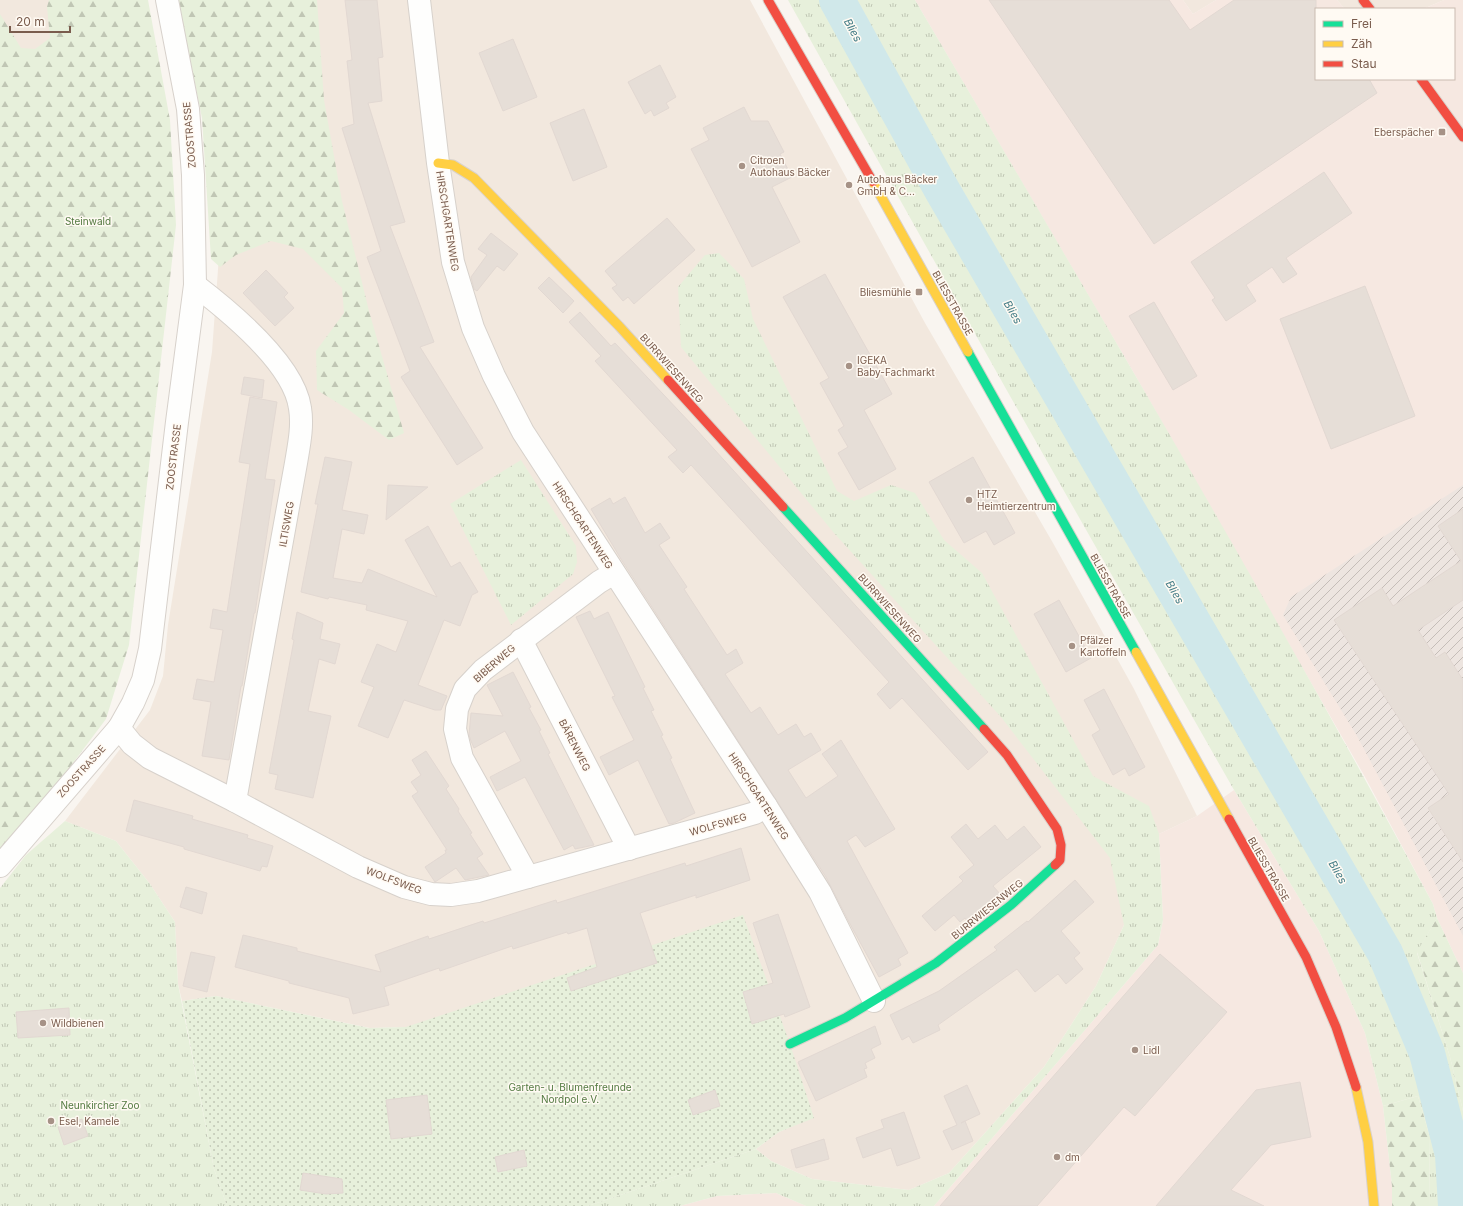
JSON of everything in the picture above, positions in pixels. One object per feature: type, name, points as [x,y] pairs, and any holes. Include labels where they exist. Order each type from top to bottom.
[{"type":"street","name":"ZOOSTRASSE","points":[[0,866],[119,728],[138,691],[150,649],[195,284],[193,175],[188,109],[167,0]]},
{"type":"street","name":"HIRSCHGARTENWEG","points":[[419,0],[438,163],[453,262],[473,328],[494,376],[523,432],[766,806],[820,892],[874,1001]]},
{"type":"street","name":"BLIESSTRASSE","points":[[768,0],[896,223],[1306,957],[1336,1027],[1358,1093],[1368,1142],[1374,1206]]},
{"type":"street","points":[[1363,0],[1369,8]]},
{"type":"street","points":[[1422,80],[1463,136]]},
{"type":"street","name":"BURRWIESENWEG","points":[[438,163],[453,165],[474,178],[619,326],[1007,755],[1057,829],[1061,845],[1060,860],[1048,873],[976,933],[936,963],[874,1001],[845,1018],[790,1044]]},
{"type":"street","name":"ILTISWEG","points":[[195,284],[253,334],[272,355],[291,381],[300,408],[300,435],[296,463],[235,801]]},
{"type":"street","name":"BIBERWEG","points":[[528,877],[462,758],[455,729],[457,709],[465,689],[483,670],[599,582],[614,573]]},
{"type":"street","name":"BÄRENWEG","points":[[521,640],[629,849]]},
{"type":"street","name":"WOLFSWEG","points":[[119,728],[132,744],[150,758],[235,801],[358,867],[404,887],[431,894],[451,895],[478,891],[755,813],[766,806]]},
{"type":"shaded area","points":[[0,0],[56,0],[100,104],[0,44]]},
{"type":"shaded area","points":[[190,0],[750,0],[925,323],[1053,543],[1134,689],[1197,816],[1159,834],[1124,925],[1096,986],[1044,1067],[949,1173],[909,1190],[812,1179],[771,1161],[756,1149],[779,1132],[814,1117],[406,1027],[370,1028],[216,996],[182,1001],[178,984],[175,922],[150,884],[116,841],[65,821],[150,710],[163,676],[168,625],[212,352],[221,228]]},
{"type":"shaded area","points":[[915,0],[1183,0],[1193,14],[1216,0],[1337,0],[1344,8],[1315,8],[1315,80],[1455,80],[1455,8],[1425,8],[1444,0],[1463,0],[1463,973],[1437,918],[1433,904],[1365,777],[1131,368]]},
{"type":"shaded area","points":[[1183,0],[1216,0],[1193,14]]},
{"type":"shaded area","points":[[1337,0],[1444,0],[1425,8],[1344,8]]},
{"type":"shaded area","points":[[1463,485],[1463,936],[1357,736],[1283,615],[1291,597]]},
{"type":"shaded area","points":[[1234,790],[1319,931],[1365,1033],[1383,1106],[1392,1186],[1392,1206],[934,1206],[1158,945],[1163,920],[1159,834],[1197,816]]},
{"type":"shaded area","points":[[776,1193],[806,1206],[680,1206],[717,1196]]},
{"type":"green space","name":"Steinwald","points":[[49,0],[148,0],[170,120],[176,225],[129,645],[106,719],[70,767],[0,849],[0,14],[21,48],[35,49],[50,38],[47,7]]},
{"type":"green space","points":[[178,0],[317,0],[324,100],[342,201],[369,311],[404,433],[389,440],[349,410],[317,390],[316,351],[344,313],[342,288],[303,249],[271,241],[236,255],[220,267],[211,259],[202,118]]},
{"type":"green space","points":[[788,0],[915,0],[1178,449],[1371,790],[1433,904],[1437,918],[1417,953],[1450,1057],[1463,1111],[1463,1206],[1430,1206],[1429,1134],[1418,1096],[1383,1106],[1365,1033],[1319,931],[1234,790],[1010,396]]},
{"type":"green space","points":[[719,253],[744,279],[753,319],[837,491],[854,501],[891,485],[915,493],[944,540],[982,573],[1093,776],[1149,806],[1159,834],[1163,920],[1158,945],[934,1206],[806,1206],[776,1193],[717,1196],[680,1206],[588,1206],[756,1149],[771,1161],[812,1179],[909,1190],[949,1173],[1044,1067],[1096,986],[1124,925],[1110,858],[1001,717],[834,533],[681,347],[678,287],[705,255]]},
{"type":"green space","points":[[521,460],[576,546],[577,562],[573,574],[511,625],[450,504]]},
{"type":"green space","name":"Neunkircher Zoo","points":[[65,821],[116,841],[150,884],[175,922],[178,984],[214,1169],[227,1206],[0,1206],[0,888],[26,855]]},
{"type":"green space","name":"Garten- u. Blumenfreunde Nordpol e.V.","points":[[743,915],[790,1044],[814,1118],[779,1132],[756,1149],[588,1206],[227,1206],[214,1169],[182,1001],[216,996],[369,1028],[406,1027]]},
{"type":"green space","points":[[1437,918],[1463,973],[1463,1111],[1450,1057],[1417,952]]},
{"type":"green space","points":[[1418,1096],[1429,1134],[1430,1206],[1392,1206],[1392,1186],[1383,1106]]},
{"type":"building","points":[[345,0],[377,0],[383,57],[378,58],[382,101],[368,103],[405,222],[390,226],[434,342],[420,347],[483,448],[457,465],[401,377],[410,371],[367,257],[381,251],[342,128],[354,124],[347,61],[352,60]]},
{"type":"building","points":[[989,0],[1169,0],[1190,30],[1234,0],[1316,0],[1315,80],[1370,80],[1377,93],[1154,244]]},
{"type":"building","points":[[513,39],[537,97],[503,111],[479,53]]},
{"type":"building","points":[[660,65],[676,97],[666,103],[669,108],[654,116],[651,110],[645,114],[628,82]]},
{"type":"building","name":"Citroen Autohaus Bäcker","points":[[744,107],[751,121],[768,121],[784,152],[780,154],[792,177],[772,187],[800,242],[752,267],[691,149],[709,140],[703,128]]},
{"type":"building","points":[[584,109],[607,167],[573,181],[550,123]]},
{"type":"building","points":[[1324,172],[1352,213],[1286,258],[1297,274],[1283,283],[1272,267],[1246,285],[1256,301],[1226,321],[1212,300],[1215,298],[1191,262]]},
{"type":"building","points":[[667,218],[695,250],[634,304],[628,297],[623,301],[612,288],[617,285],[605,271]]},
{"type":"building","points":[[491,233],[518,254],[504,271],[497,266],[477,291],[474,289],[471,277],[487,255],[478,249]]},
{"type":"building","points":[[266,270],[288,293],[284,297],[294,308],[275,326],[243,293]]},
{"type":"building","points":[[825,274],[892,394],[864,410],[896,469],[859,490],[838,453],[848,447],[838,430],[844,426],[820,383],[829,378],[783,297]]},
{"type":"building","points":[[549,277],[574,301],[563,313],[538,288]]},
{"type":"building","points":[[1365,286],[1415,416],[1331,449],[1280,319]]},
{"type":"building","points":[[1154,302],[1197,376],[1173,390],[1129,316]]},
{"type":"building","points":[[580,312],[611,346],[615,343],[695,428],[988,752],[968,770],[902,698],[890,709],[877,694],[889,682],[691,465],[683,473],[668,457],[677,450],[595,361],[601,356],[569,322]]},
{"type":"building","points":[[244,377],[264,380],[262,398],[241,394]]},
{"type":"building","points":[[250,397],[277,402],[265,479],[275,480],[255,613],[229,760],[202,756],[211,702],[193,699],[197,679],[214,682],[223,630],[210,628],[213,609],[227,612],[250,464],[239,462]]},
{"type":"building","points":[[325,457],[352,462],[342,510],[368,515],[364,534],[342,529],[333,578],[362,583],[368,569],[437,597],[405,540],[428,526],[451,567],[460,562],[478,592],[472,595],[460,626],[444,620],[418,685],[447,696],[441,710],[435,710],[404,700],[388,738],[358,726],[374,687],[361,682],[377,644],[396,652],[408,621],[366,610],[367,605],[329,597],[328,599],[301,592],[318,504],[315,504]]},
{"type":"building","name":"HTZ Heimtierzentrum","points":[[973,457],[1015,533],[994,545],[986,531],[964,543],[929,482]]},
{"type":"building","points":[[388,485],[428,487],[386,520]]},
{"type":"building","points":[[625,497],[645,533],[660,523],[670,538],[659,545],[687,587],[684,589],[727,655],[736,649],[743,663],[725,674],[751,713],[760,707],[778,735],[796,724],[804,737],[811,733],[821,750],[788,770],[806,798],[838,776],[822,754],[841,740],[895,829],[865,847],[856,835],[847,841],[908,953],[898,959],[901,965],[879,977],[826,877],[621,559],[591,509],[610,498],[613,504]]},
{"type":"building","points":[[1463,509],[1463,600],[1418,630],[1436,658],[1445,652],[1463,680],[1463,862],[1428,808],[1449,794],[1334,620],[1382,588],[1393,606],[1461,561],[1438,526]]},
{"type":"building","points":[[1059,600],[1091,658],[1066,672],[1034,614]]},
{"type":"building","points":[[590,611],[594,619],[608,612],[645,687],[643,688],[654,710],[651,711],[672,758],[670,759],[695,813],[674,823],[669,824],[638,760],[609,775],[600,757],[634,740],[612,697],[615,696],[576,617]]},
{"type":"building","points":[[297,612],[323,623],[320,639],[340,644],[335,664],[319,659],[308,711],[331,716],[313,798],[275,789],[278,775],[269,773],[294,640],[292,639]]},
{"type":"building","points":[[513,672],[531,707],[529,708],[541,730],[539,731],[550,753],[548,754],[594,845],[575,849],[573,845],[564,850],[525,777],[497,791],[490,777],[521,761],[505,731],[474,748],[469,735],[471,713],[503,716],[487,685]]},
{"type":"building","points":[[1104,689],[1145,767],[1129,776],[1125,768],[1113,775],[1092,735],[1100,730],[1084,700]]},
{"type":"building","points":[[426,751],[449,786],[446,789],[472,833],[470,834],[483,854],[477,858],[489,875],[465,880],[456,868],[435,882],[425,867],[446,853],[445,850],[447,850],[412,796],[418,792],[411,782],[421,775],[412,760]]},
{"type":"building","points":[[134,800],[193,816],[192,819],[248,835],[247,838],[273,846],[267,867],[262,866],[260,871],[184,849],[184,847],[126,831]]},
{"type":"building","points":[[966,824],[978,839],[995,825],[1007,840],[1024,826],[1041,847],[993,886],[1001,895],[968,922],[965,918],[960,922],[954,915],[935,931],[922,916],[963,881],[959,877],[974,865],[951,837]]},
{"type":"building","points":[[741,848],[750,880],[696,898],[696,895],[640,913],[657,963],[571,991],[567,978],[597,967],[587,928],[568,934],[567,932],[513,949],[512,946],[440,971],[439,968],[384,987],[389,1005],[353,1014],[349,998],[289,983],[289,981],[235,967],[243,935],[297,948],[297,951],[381,972],[375,955],[428,936],[429,939],[483,921],[484,923],[556,900],[557,903],[685,863],[686,866]]},
{"type":"building","points":[[1075,880],[1094,902],[1061,931],[1080,953],[1074,958],[1083,969],[1066,984],[1058,974],[1035,992],[1017,969],[938,1025],[940,1030],[913,1043],[909,1036],[902,1040],[890,1015],[939,991],[997,950],[994,947],[1027,921],[1028,922]]},
{"type":"building","points":[[186,887],[207,893],[202,914],[180,907]]},
{"type":"building","points":[[778,914],[810,1007],[785,1017],[784,1014],[752,1024],[743,992],[773,983],[753,923]]},
{"type":"building","points":[[191,952],[215,957],[207,992],[183,986]]},
{"type":"building","name":"Lidl","points":[[1160,954],[1227,1012],[1135,1116],[1124,1107],[1037,1206],[940,1206]]},
{"type":"building","name":"Wildbienen","points":[[69,1008],[70,1035],[18,1038],[16,1012]]},
{"type":"building","points":[[875,1026],[881,1044],[871,1049],[875,1058],[865,1063],[867,1068],[864,1069],[867,1077],[816,1101],[798,1062]]},
{"type":"building","points":[[1300,1082],[1311,1137],[1271,1145],[1231,1190],[1264,1206],[1156,1206],[1256,1090]]},
{"type":"building","points":[[967,1085],[980,1114],[965,1121],[973,1141],[952,1150],[943,1131],[957,1125],[944,1096]]},
{"type":"building","points":[[715,1090],[720,1106],[693,1115],[688,1100]]},
{"type":"building","points":[[427,1095],[432,1134],[391,1139],[386,1100]]},
{"type":"building","points":[[904,1112],[920,1158],[897,1166],[891,1148],[863,1158],[856,1138],[884,1128],[881,1120]]},
{"type":"building","points":[[82,1119],[88,1136],[64,1145],[58,1127]]},
{"type":"building","points":[[824,1139],[829,1159],[796,1168],[791,1150]]},
{"type":"building","points":[[524,1150],[527,1166],[498,1172],[495,1157]]},
{"type":"building","points":[[303,1173],[342,1179],[343,1193],[326,1194],[300,1190]]},
{"type":"waterway","name":"Blies","points":[[837,0],[942,190],[1385,953],[1427,1053],[1453,1155],[1456,1206]]},
{"type":"traffic: fast","points":[[968,352],[1136,652]]},
{"type":"traffic: fast","points":[[783,507],[984,729]]},
{"type":"traffic: fast","points":[[790,1044],[845,1018],[936,963],[1011,905],[1055,865]]},
{"type":"traffic: slow","points":[[438,163],[453,165],[474,178],[619,326],[668,380]]},
{"type":"traffic: slow","points":[[873,182],[968,352]]},
{"type":"traffic: slow","points":[[1136,652],[1229,819]]},
{"type":"traffic: slow","points":[[1356,1087],[1368,1142],[1374,1206]]},
{"type":"traffic: jam","points":[[768,0],[873,182]]},
{"type":"traffic: jam","points":[[1363,0],[1369,8]]},
{"type":"traffic: jam","points":[[1422,80],[1463,137]]},
{"type":"traffic: jam","points":[[668,380],[783,507]]},
{"type":"traffic: jam","points":[[984,729],[1007,755],[1057,829],[1061,845],[1060,860],[1055,865]]},
{"type":"traffic: jam","points":[[1229,819],[1306,957],[1336,1027],[1356,1087]]},
{"type":"place","name":"Eberspächer","points":[[1442,132]]},
{"type":"place","name":"Citroen Autohaus Bäcker","points":[[742,166]]},
{"type":"place","name":"Autohaus Bäcker GmbH & C...","points":[[849,185]]},
{"type":"place","name":"Bliesmühle","points":[[919,292]]},
{"type":"place","name":"IGEKA Baby-Fachmarkt","points":[[849,366]]},
{"type":"place","name":"HTZ Heimtierzentrum","points":[[969,500]]},
{"type":"place","name":"Pfälzer Kartoffeln","points":[[1072,646]]},
{"type":"place","name":"Wildbienen","points":[[43,1023]]},
{"type":"place","name":"Lidl","points":[[1135,1050]]},
{"type":"place","name":"Esel, Kamele","points":[[51,1121]]},
{"type":"place","name":"dm","points":[[1057,1157]]}]
